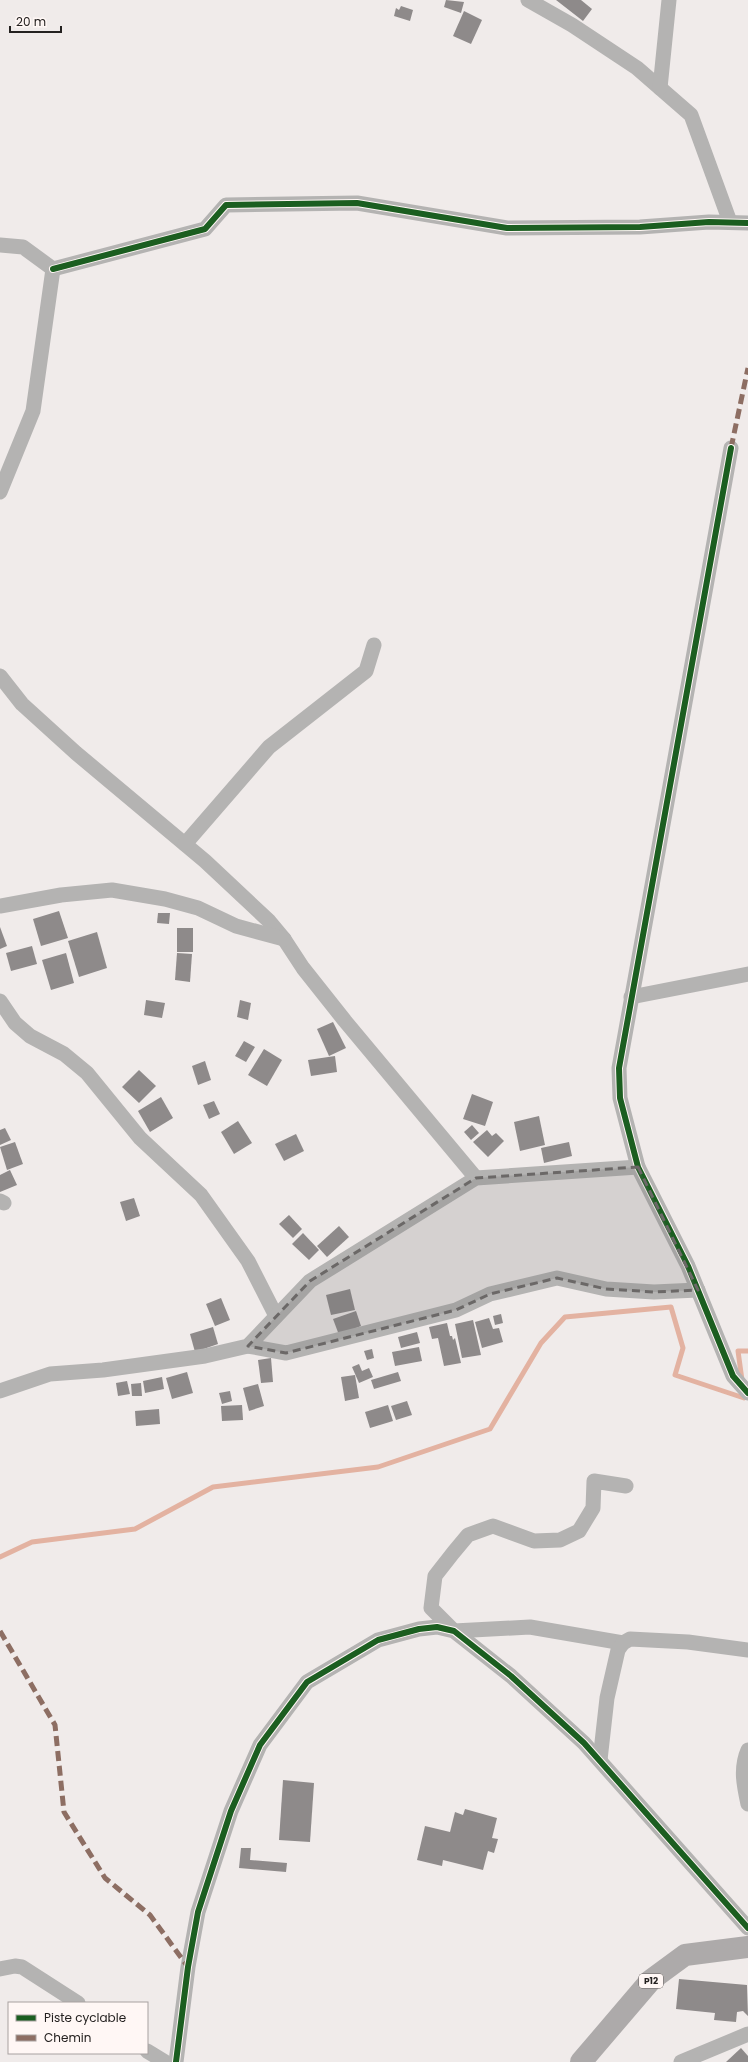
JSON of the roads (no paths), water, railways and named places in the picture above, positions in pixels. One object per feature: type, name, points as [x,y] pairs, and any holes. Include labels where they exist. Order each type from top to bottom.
[{"type":"main road","name":"P12","points":[[581,2062],[651,1980],[685,1955],[748,1947]]},
{"type":"street","points":[[528,0],[572,25],[637,68],[691,115],[730,222]]},
{"type":"street","points":[[660,88],[669,0]]},
{"type":"street","points":[[53,269],[205,229],[226,206],[357,203],[507,228],[640,227],[730,222],[748,223]]},
{"type":"street","points":[[0,245],[23,247],[53,269]]},
{"type":"street","points":[[0,492],[32,411],[53,269]]},
{"type":"street","points":[[731,448],[618,1068],[620,1098],[638,1167],[688,1266],[733,1376],[748,1393]]},
{"type":"street","points":[[185,844],[269,747],[366,671],[374,645]]},
{"type":"street","points":[[0,676],[22,704],[76,753],[185,844],[269,921],[284,939],[302,968],[345,1022],[476,1178]]},
{"type":"street","points":[[0,906],[61,895],[112,890],[165,899],[198,908],[236,926],[284,939]]},
{"type":"street","points":[[631,997],[748,974]]},
{"type":"street","points":[[0,1001],[15,1023],[30,1036],[64,1054],[87,1073],[140,1138],[201,1195],[248,1262],[276,1316]]},
{"type":"street","points":[[248,1346],[310,1281],[476,1178],[638,1167]]},
{"type":"street","points":[[0,1391],[50,1374],[111,1369],[205,1356],[248,1346],[286,1353],[456,1310],[490,1294],[557,1278],[614,1289],[654,1292],[698,1290]]},
{"type":"street","points":[[626,1486],[594,1481],[592,1508],[579,1532],[560,1540],[534,1540],[493,1526],[468,1535],[435,1576],[431,1608],[454,1631],[511,1676],[584,1743],[748,1928]]},
{"type":"street","points":[[176,2062],[188,1967],[198,1912],[231,1812],[260,1745],[307,1682],[378,1640],[437,1627],[454,1631],[530,1627],[623,1643]]},
{"type":"street","points":[[600,1760],[607,1698],[618,1650],[623,1643],[630,1639],[688,1642],[748,1650]]},
{"type":"street","points":[[748,1750],[744,1759],[743,1773],[748,1804]]},
{"type":"street","points":[[0,1969],[15,1966],[22,1967],[76,2002]]},
{"type":"street","points":[[681,2062],[748,2034]]},
{"type":"street","points":[[148,2052],[166,2062]]},
{"type":"waterway","points":[[0,1557],[32,1542],[135,1529],[213,1487],[378,1467],[490,1429],[541,1343],[565,1317],[671,1307],[683,1348],[675,1375],[744,1398],[743,1394]]},
{"type":"waterway","points":[[742,1380],[738,1351],[748,1351]]}]
